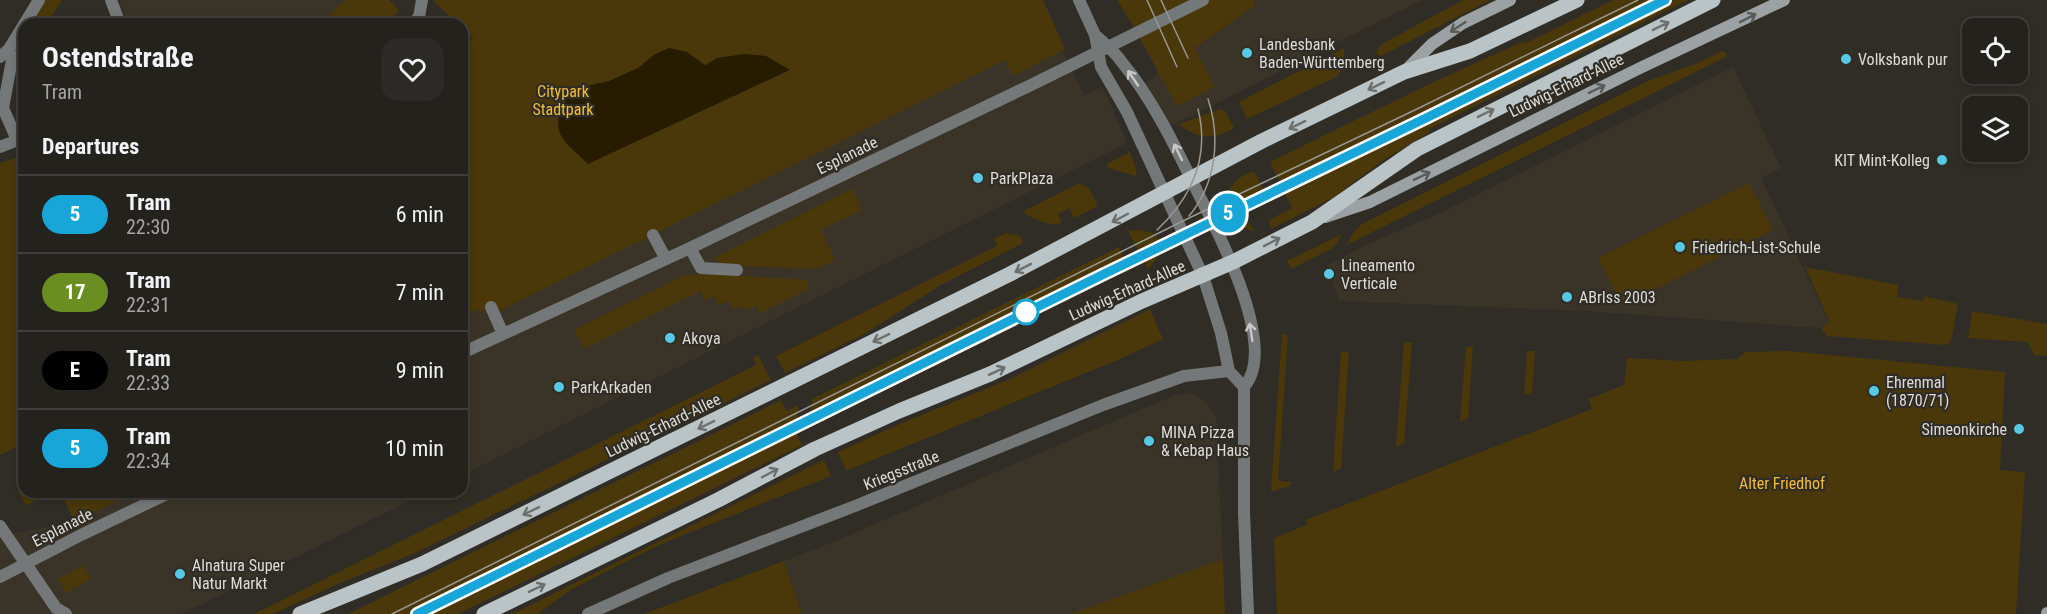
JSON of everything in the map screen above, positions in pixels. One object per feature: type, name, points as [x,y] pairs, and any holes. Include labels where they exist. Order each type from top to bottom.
[{"type":"main road","name":"Ludwig-Erhard-Allee","points":[[300,614],[422,564],[1010,274],[1262,141],[1404,72],[1432,44],[1463,23],[1510,0]]},
{"type":"main road","points":[[1404,72],[1470,51],[1577,0]]},
{"type":"main road","points":[[1312,222],[1417,148],[1713,0]]},
{"type":"main road","name":"Ludwig-Erhard-Allee","points":[[484,614],[718,500],[815,449],[899,411],[990,375],[1142,301],[1233,262],[1312,222],[1370,202],[1640,68],[1784,0]]},
{"type":"street","points":[[27,18],[39,0]]},
{"type":"street","points":[[111,0],[118,18]]},
{"type":"street","points":[[418,18],[422,0]]},
{"type":"street","points":[[1079,0],[1095,35],[1101,67],[1127,112],[1203,276],[1221,333],[1229,370],[1244,387]]},
{"type":"street","name":"Esplanade","points":[[468,351],[690,248],[1203,0]]},
{"type":"street","points":[[18,32],[4,53],[12,60],[3,108],[18,134]]},
{"type":"street","points":[[1095,35],[1121,60],[1165,126],[1233,262],[1248,310],[1255,360],[1250,380],[1244,387],[1244,513],[1248,614]]},
{"type":"street","points":[[0,147],[18,140]]},
{"type":"street","points":[[653,235],[666,259]]},
{"type":"street","points":[[690,248],[701,268],[737,270]]},
{"type":"street","points":[[491,307],[503,334]]},
{"type":"street","name":"Kriegsstraße","points":[[588,614],[668,578],[855,506],[1103,405],[1184,376],[1229,370]]},
{"type":"street","name":"Esplanade","points":[[0,577],[158,498]]},
{"type":"street","points":[[0,526],[56,608],[66,614]]},
{"type":"shaded area","points":[[119,0],[389,0],[399,10],[393,18],[126,18]]},
{"type":"shaded area","name":"Landesbank Baden-Württemberg","points":[[1254,0],[1422,0],[1171,126],[1145,83],[1256,5]]},
{"type":"shaded area","points":[[669,48],[687,52],[705,65],[717,58],[744,54],[766,56],[790,70],[588,164],[565,141],[558,128],[564,95],[572,89],[609,81],[638,68],[655,54]]},
{"type":"shaded area","points":[[1062,50],[1084,95],[1103,87],[1127,143],[468,472],[468,252],[877,65]]},
{"type":"shaded area","name":"Friedrich-List-Schule","points":[[1733,67],[1781,168],[1761,178],[1829,322],[1821,328],[1587,311],[1339,301],[1326,266],[1368,244],[1440,213]]},
{"type":"shaded area","points":[[1192,392],[1206,402],[1216,417],[1223,560],[1071,614],[802,614],[784,561],[836,541],[1176,395]]},
{"type":"shaded area","points":[[64,498],[415,498],[182,614],[0,614],[0,536],[75,522]]},
{"type":"green space","points":[[45,0],[62,0],[50,18],[34,18]]},
{"type":"green space","points":[[346,0],[389,0],[399,10],[393,18],[325,18]]},
{"type":"green space","name":"Citypark Stadtpark","points":[[1043,0],[1065,49],[1013,76],[1005,60],[497,312],[494,306],[480,312],[478,309],[468,314],[468,41],[473,39],[468,34],[468,18],[451,18],[434,1]]},
{"type":"green space","points":[[1117,0],[1254,0],[1256,5],[1195,48],[1214,87],[1177,106]]},
{"type":"green space","points":[[1463,0],[1490,0],[1381,56],[1376,54],[1382,44]]},
{"type":"green space","points":[[1613,0],[1688,0],[1429,129],[1430,132],[1382,161],[1334,197],[1271,229],[1269,220],[1292,208],[1270,162],[1423,87],[1524,41],[1526,43]]},
{"type":"green space","points":[[1344,48],[1344,64],[1336,77],[1247,119],[1239,102]]},
{"type":"green space","points":[[1722,51],[1727,54],[1726,57],[1346,245],[1362,224],[1648,81],[1698,63]]},
{"type":"green space","points":[[1221,109],[1225,111],[1234,128],[1219,135],[1199,135],[1179,124]]},
{"type":"green space","points":[[1130,152],[1136,168],[1136,176],[1108,168],[1107,164]]},
{"type":"green space","points":[[18,157],[18,446],[0,455],[0,163]]},
{"type":"green space","points":[[1254,171],[1269,201],[1243,213],[1254,231],[1240,225],[1234,219],[1230,213],[1227,198],[1229,190],[1236,181]]},
{"type":"green space","points":[[1079,183],[1089,188],[1098,206],[1074,218],[1069,208],[1058,214],[1062,223],[1057,224],[1043,222],[1025,214],[1024,211]]},
{"type":"green space","name":"Friedrich-List-Schule","points":[[1749,183],[1773,230],[1622,306],[1598,258]]},
{"type":"green space","points":[[852,189],[862,210],[821,230],[835,260],[817,269],[719,265],[715,257]]},
{"type":"green space","points":[[1139,230],[1153,233],[1161,242],[1161,254],[1148,269],[1128,231]]},
{"type":"green space","points":[[1007,233],[1020,236],[1023,243],[941,285],[866,333],[785,373],[776,356],[997,246],[994,238]]},
{"type":"green space","points":[[1342,234],[1331,249],[1291,269],[1287,261]]},
{"type":"green space","points":[[1119,247],[1128,267],[810,426],[812,399]]},
{"type":"green space","points":[[1805,267],[1899,285],[1897,297],[1923,301],[1924,296],[1958,304],[1951,341],[1947,345],[1827,336],[1821,328],[1829,321]]},
{"type":"green space","points":[[685,275],[808,280],[807,290],[760,313],[756,306],[746,311],[743,306],[734,310],[729,301],[719,305],[714,296],[705,300],[700,291],[584,349],[574,330]]},
{"type":"green space","points":[[1150,309],[1163,339],[1120,359],[846,471],[838,452],[1010,379]]},
{"type":"green space","points":[[1972,311],[2047,324],[2047,356],[2034,355],[2028,342],[1968,338]]},
{"type":"green space","points":[[1282,334],[1288,335],[1278,481],[1293,482],[1287,487],[1271,491]]},
{"type":"green space","points":[[1404,342],[1412,343],[1404,443],[1396,447]]},
{"type":"green space","points":[[1466,347],[1473,347],[1468,418],[1460,422]]},
{"type":"green space","points":[[1527,351],[1535,351],[1532,392],[1524,396]]},
{"type":"green space","name":"Alter Friedhof","points":[[1789,351],[2005,372],[2000,470],[2025,472],[2016,614],[1277,614],[1274,538],[1307,525],[1306,520],[1592,409],[1589,399],[1624,385],[1627,358],[1682,361],[1738,359],[1745,352]]},
{"type":"green space","points":[[1341,352],[1349,352],[1341,468],[1333,472]]},
{"type":"green space","points":[[758,355],[771,380],[415,553],[335,585],[273,614],[254,614],[756,365],[753,358]]},
{"type":"green space","points":[[781,400],[787,411],[798,405],[797,434],[802,445],[458,614],[348,614]]},
{"type":"green space","points":[[824,460],[831,476],[661,544],[572,589],[538,614],[512,614]]},
{"type":"green space","points":[[22,498],[40,498],[26,506]]},
{"type":"green space","points":[[63,498],[123,498],[75,522]]},
{"type":"green space","points":[[1223,560],[1225,614],[1071,614],[1206,565]]},
{"type":"green space","points":[[784,561],[802,614],[644,614]]},
{"type":"green space","points":[[83,565],[91,579],[66,593],[58,579]]},
{"type":"tram line","points":[[1147,0],[1177,67]]},
{"type":"tram line","points":[[1161,0],[1188,58]]},
{"type":"tram line","points":[[392,614],[1187,219],[1638,0]]},
{"type":"tram line","points":[[417,614],[1665,0]]},
{"type":"tram line","name":"5","points":[[417,614],[1665,0]]},
{"type":"tram line","points":[[1189,216],[1205,190],[1213,160],[1214,129],[1208,99]]},
{"type":"tram line","points":[[1157,230],[1180,204],[1195,175],[1202,144],[1198,109]]},
{"type":"place","name":"Landesbank Baden-Württemberg","points":[[1247,53]]},
{"type":"place","name":"Volksbank pur","points":[[1846,59]]},
{"type":"place","name":"KIT Mint-Kolleg","points":[[1942,160]]},
{"type":"place","name":"ParkPlaza","points":[[978,178]]},
{"type":"place","name":"Friedrich-List-Schule","points":[[1680,247]]},
{"type":"place","name":"Lineamento Verticale","points":[[1329,274]]},
{"type":"place","name":"ABrIss 2003","points":[[1567,297]]},
{"type":"place","name":"Akoya","points":[[670,338]]},
{"type":"place","name":"ParkArkaden","points":[[559,387]]},
{"type":"place","name":"Ehrenmal (1870/71)","points":[[1874,391]]},
{"type":"place","name":"Simeonkirche","points":[[2019,429]]},
{"type":"place","name":"MINA Pizza & Kebap Haus","points":[[1149,441]]},
{"type":"place","name":"Alnatura Super Natur Markt","points":[[180,574]]}]
